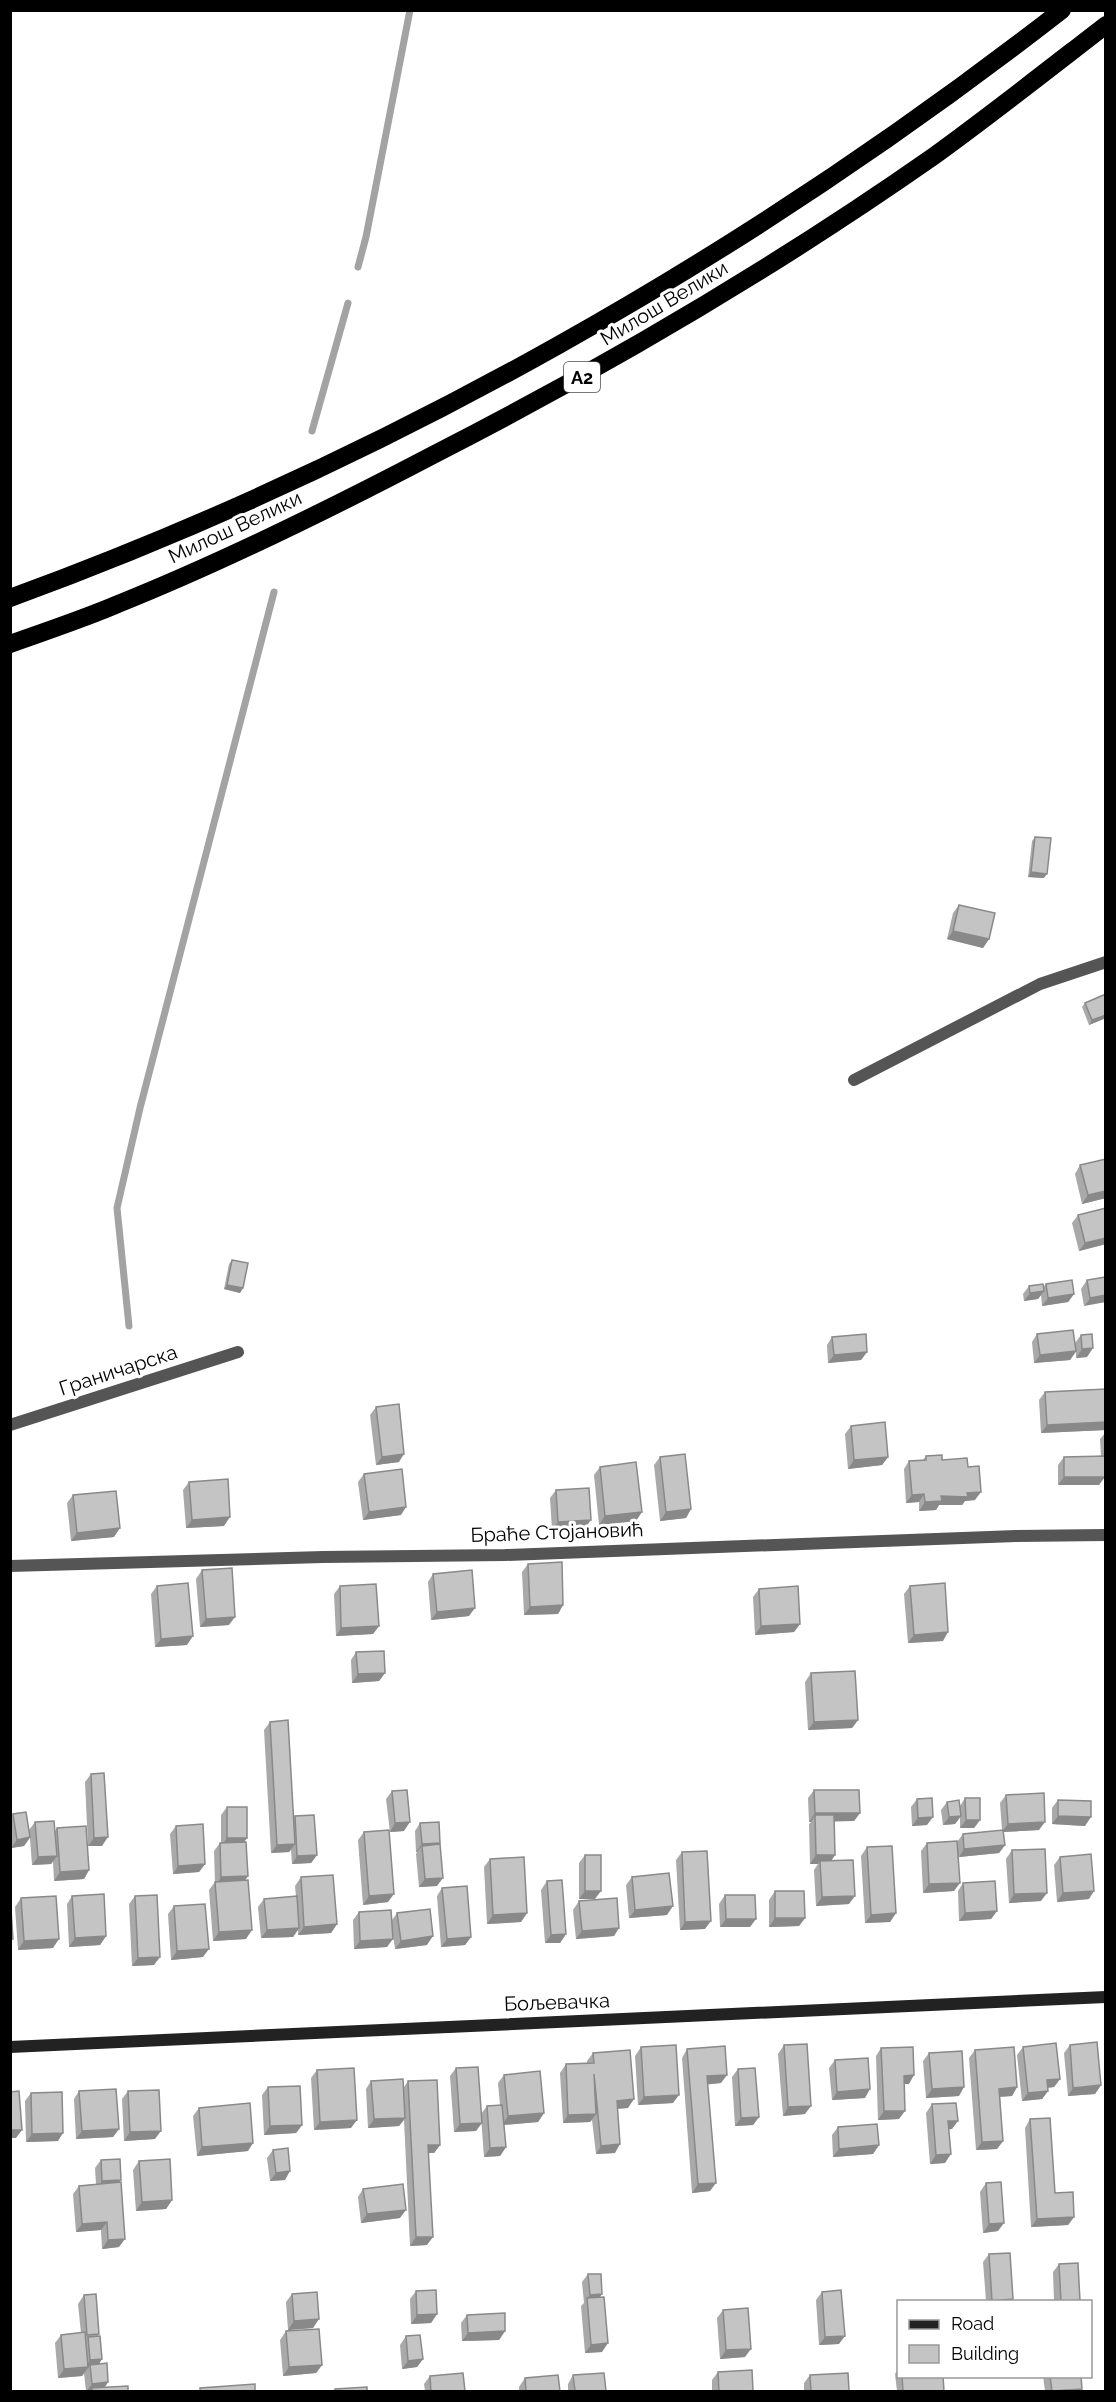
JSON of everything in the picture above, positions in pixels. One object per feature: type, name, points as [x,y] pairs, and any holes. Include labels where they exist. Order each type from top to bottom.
[{"type":"highway","name":"Милош Велики","points":[[10,598],[102,565],[226,512],[340,459],[578,334],[794,202],[915,120],[1062,10]]},
{"type":"highway","name":"Милош Велики","points":[[10,644],[117,605],[353,497],[594,370],[701,309],[935,155],[1106,25]]},
{"type":"main road","name":"Бољевачка","points":[[10,2047],[1106,1996]]},
{"type":"street","points":[[854,1080],[1040,984],[1106,962]]},
{"type":"street","name":"Граничарска","points":[[10,1425],[238,1352]]},
{"type":"street","name":"Браће Стојановић","points":[[10,1566],[323,1557],[505,1555],[1016,1536],[1106,1535]]},
{"type":"building","points":[[1035,837],[1051,838],[1047,874],[1031,872]]},
{"type":"building","points":[[959,905],[995,913],[989,939],[953,931]]},
{"type":"building","points":[[1106,994],[1106,1015],[1092,1020],[1085,1003]]},
{"type":"building","points":[[1106,1159],[1106,1191],[1088,1195],[1080,1165]]},
{"type":"building","points":[[1106,1208],[1106,1238],[1085,1243],[1078,1215]]},
{"type":"building","points":[[232,1260],[248,1263],[243,1288],[227,1285]]},
{"type":"building","points":[[1106,1277],[1106,1295],[1090,1298],[1087,1280]]},
{"type":"building","points":[[1072,1280],[1074,1294],[1048,1298],[1046,1284]]},
{"type":"building","points":[[1043,1284],[1044,1291],[1030,1293],[1029,1286]]},
{"type":"building","points":[[1073,1330],[1076,1351],[1040,1355],[1037,1334]]},
{"type":"building","points":[[866,1334],[867,1352],[834,1355],[832,1337]]},
{"type":"building","points":[[1092,1334],[1093,1348],[1082,1349],[1081,1335]]},
{"type":"building","points":[[1106,1389],[1106,1422],[1047,1425],[1045,1392]]},
{"type":"building","points":[[399,1404],[404,1454],[382,1457],[376,1407]]},
{"type":"building","points":[[885,1422],[888,1457],[854,1460],[851,1426]]},
{"type":"building","points":[[685,1454],[691,1509],[666,1512],[660,1457]]},
{"type":"building","points":[[942,1455],[942,1460],[967,1458],[968,1467],[979,1466],[981,1492],[967,1493],[968,1497],[941,1496],[942,1501],[925,1502],[924,1494],[912,1495],[909,1461],[926,1460],[926,1456]]},
{"type":"building","points":[[1105,1456],[1105,1477],[1064,1477],[1064,1457]]},
{"type":"building","points":[[636,1462],[642,1512],[605,1516],[600,1467]]},
{"type":"building","points":[[402,1469],[406,1507],[369,1512],[364,1474]]},
{"type":"building","points":[[228,1479],[230,1517],[192,1520],[189,1482]]},
{"type":"building","points":[[589,1488],[591,1520],[558,1522],[556,1490]]},
{"type":"building","points":[[116,1491],[120,1528],[77,1533],[73,1495]]},
{"type":"building","points":[[562,1562],[563,1605],[530,1607],[528,1564]]},
{"type":"building","points":[[232,1568],[235,1617],[206,1619],[202,1570]]},
{"type":"building","points":[[472,1570],[475,1608],[437,1612],[433,1574]]},
{"type":"building","points":[[188,1583],[193,1636],[161,1639],[157,1586]]},
{"type":"building","points":[[945,1583],[948,1632],[914,1635],[910,1586]]},
{"type":"building","points":[[376,1584],[379,1626],[341,1628],[340,1586]]},
{"type":"building","points":[[798,1586],[800,1624],[761,1626],[759,1589]]},
{"type":"building","points":[[384,1651],[385,1673],[358,1674],[356,1652]]},
{"type":"building","points":[[855,1671],[858,1720],[814,1722],[811,1673]]},
{"type":"building","points":[[288,1720],[295,1844],[277,1845],[270,1722]]},
{"type":"building","points":[[104,1773],[108,1837],[94,1838],[91,1774]]},
{"type":"building","points":[[407,1790],[410,1822],[395,1823],[392,1791]]},
{"type":"building","points":[[814,1790],[859,1790],[860,1813],[815,1813]]},
{"type":"building","points":[[1044,1793],[1045,1822],[1008,1824],[1006,1795]]},
{"type":"building","points":[[932,1798],[933,1817],[918,1818],[917,1799]]},
{"type":"building","points":[[965,1798],[980,1798],[980,1820],[966,1820]]},
{"type":"building","points":[[959,1800],[961,1816],[949,1817],[947,1802]]},
{"type":"building","points":[[1058,1800],[1091,1801],[1091,1817],[1058,1816]]},
{"type":"building","points":[[227,1807],[247,1807],[247,1838],[227,1838]]},
{"type":"building","points":[[26,1812],[30,1837],[17,1840],[13,1814]]},
{"type":"building","points":[[314,1815],[317,1855],[297,1856],[295,1816]]},
{"type":"building","points":[[815,1815],[834,1815],[835,1855],[816,1855]]},
{"type":"building","points":[[54,1821],[57,1856],[38,1857],[35,1822]]},
{"type":"building","points":[[439,1822],[440,1843],[422,1844],[420,1823]]},
{"type":"building","points":[[203,1824],[205,1864],[178,1866],[176,1826]]},
{"type":"building","points":[[86,1826],[89,1870],[60,1872],[57,1828]]},
{"type":"building","points":[[389,1830],[394,1894],[369,1896],[364,1832]]},
{"type":"building","points":[[1003,1830],[1005,1845],[964,1849],[963,1834]]},
{"type":"building","points":[[957,1841],[960,1883],[929,1884],[927,1843]]},
{"type":"building","points":[[246,1842],[248,1876],[221,1877],[220,1843]]},
{"type":"building","points":[[440,1844],[443,1878],[425,1879],[422,1846]]},
{"type":"building","points":[[892,1846],[896,1913],[871,1915],[867,1847]]},
{"type":"building","points":[[1045,1849],[1047,1893],[1014,1894],[1012,1850]]},
{"type":"building","points":[[707,1851],[711,1921],[685,1922],[682,1852]]},
{"type":"building","points":[[1091,1854],[1094,1891],[1063,1893],[1060,1857]]},
{"type":"building","points":[[585,1855],[601,1855],[601,1891],[585,1891]]},
{"type":"building","points":[[524,1857],[527,1913],[493,1915],[490,1859]]},
{"type":"building","points":[[853,1860],[855,1896],[822,1897],[820,1861]]},
{"type":"building","points":[[669,1873],[673,1906],[635,1910],[632,1877]]},
{"type":"building","points":[[333,1875],[337,1924],[304,1927],[301,1877]]},
{"type":"building","points":[[248,1880],[252,1930],[219,1932],[215,1882]]},
{"type":"building","points":[[562,1880],[566,1934],[551,1935],[547,1881]]},
{"type":"building","points":[[995,1881],[997,1911],[965,1913],[963,1883]]},
{"type":"building","points":[[467,1886],[471,1937],[447,1939],[442,1888]]},
{"type":"building","points":[[775,1891],[804,1891],[805,1918],[775,1918]]},
{"type":"building","points":[[104,1894],[106,1936],[75,1938],[72,1896]]},
{"type":"building","points":[[10,1895],[13,1939],[10,1939]]},
{"type":"building","points":[[157,1895],[160,1957],[138,1958],[135,1896]]},
{"type":"building","points":[[725,1895],[755,1895],[756,1919],[726,1919]]},
{"type":"building","points":[[56,1896],[59,1939],[24,1941],[21,1898]]},
{"type":"building","points":[[297,1896],[299,1928],[267,1930],[264,1899]]},
{"type":"building","points":[[617,1898],[619,1928],[582,1931],[579,1901]]},
{"type":"building","points":[[205,1904],[209,1949],[177,1951],[174,1906]]},
{"type":"building","points":[[430,1909],[433,1936],[401,1941],[397,1913]]},
{"type":"building","points":[[391,1910],[393,1939],[360,1941],[359,1912]]},
{"type":"building","points":[[1097,2042],[1101,2085],[1073,2088],[1070,2045]]},
{"type":"building","points":[[1056,2043],[1060,2079],[1047,2080],[1048,2091],[1028,2093],[1023,2047]]},
{"type":"building","points":[[807,2044],[811,2106],[788,2107],[784,2045]]},
{"type":"building","points":[[676,2045],[679,2095],[644,2097],[641,2047]]},
{"type":"building","points":[[725,2046],[727,2075],[707,2076],[716,2183],[698,2184],[687,2049]]},
{"type":"building","points":[[913,2047],[914,2075],[904,2076],[905,2111],[884,2111],[881,2048]]},
{"type":"building","points":[[1014,2047],[1017,2087],[999,2089],[1003,2141],[982,2142],[975,2050]]},
{"type":"building","points":[[630,2050],[634,2099],[617,2101],[620,2144],[601,2146],[594,2074],[596,2114],[568,2115],[566,2064],[594,2063],[593,2053]]},
{"type":"building","points":[[962,2051],[964,2087],[932,2089],[929,2053]]},
{"type":"building","points":[[868,2058],[870,2089],[837,2092],[835,2060]]},
{"type":"building","points":[[478,2067],[482,2123],[460,2124],[456,2068]]},
{"type":"building","points":[[354,2068],[357,2120],[320,2122],[317,2070]]},
{"type":"building","points":[[755,2068],[759,2117],[741,2118],[738,2069]]},
{"type":"building","points":[[540,2071],[544,2113],[508,2116],[504,2075]]},
{"type":"building","points":[[403,2079],[405,2118],[374,2119],[371,2081]]},
{"type":"building","points":[[437,2080],[440,2145],[428,2145],[433,2237],[416,2237],[408,2081]]},
{"type":"building","points":[[300,2086],[302,2125],[270,2126],[268,2087]]},
{"type":"building","points":[[116,2089],[119,2129],[82,2131],[79,2091]]},
{"type":"building","points":[[159,2090],[161,2131],[130,2132],[128,2091]]},
{"type":"building","points":[[19,2091],[22,2130],[10,2130],[10,2092]]},
{"type":"building","points":[[62,2092],[63,2133],[32,2134],[31,2093]]},
{"type":"building","points":[[250,2103],[253,2143],[202,2147],[199,2108]]},
{"type":"building","points":[[956,2103],[958,2121],[948,2121],[951,2154],[936,2155],[932,2104]]},
{"type":"building","points":[[502,2105],[506,2147],[490,2148],[487,2106]]},
{"type":"building","points":[[1050,2118],[1055,2193],[1073,2192],[1074,2217],[1037,2219],[1030,2119]]},
{"type":"building","points":[[877,2124],[879,2145],[839,2149],[838,2127]]},
{"type":"building","points":[[288,2148],[290,2171],[276,2173],[273,2150]]},
{"type":"building","points":[[120,2159],[121,2180],[102,2181],[101,2160]]},
{"type":"building","points":[[170,2159],[172,2200],[142,2202],[139,2161]]},
{"type":"building","points":[[121,2182],[125,2239],[108,2240],[107,2222],[82,2224],[79,2186]]},
{"type":"building","points":[[1001,2182],[1004,2223],[989,2224],[986,2183]]},
{"type":"building","points":[[403,2184],[406,2210],[367,2214],[363,2189]]},
{"type":"building","points":[[1010,2253],[1013,2299],[992,2300],[989,2254]]},
{"type":"building","points":[[1078,2263],[1080,2300],[1061,2300],[1059,2264]]},
{"type":"building","points":[[588,2274],[601,2274],[602,2294],[590,2295]]},
{"type":"building","points":[[436,2290],[437,2314],[417,2315],[416,2291]]},
{"type":"building","points":[[841,2290],[845,2336],[825,2337],[822,2292]]},
{"type":"building","points":[[317,2292],[319,2319],[294,2321],[292,2294]]},
{"type":"building","points":[[96,2294],[99,2334],[87,2335],[84,2295]]},
{"type":"building","points":[[604,2297],[608,2343],[591,2345],[587,2298]]},
{"type":"building","points":[[748,2308],[751,2349],[726,2350],[723,2310]]},
{"type":"building","points":[[505,2313],[505,2331],[468,2333],[467,2315]]},
{"type":"building","points":[[319,2329],[322,2365],[289,2367],[286,2331]]},
{"type":"building","points":[[85,2332],[88,2367],[64,2369],[61,2335]]},
{"type":"building","points":[[420,2335],[423,2359],[408,2361],[406,2336]]},
{"type":"building","points":[[100,2336],[102,2359],[90,2360],[88,2337]]},
{"type":"building","points":[[107,2363],[108,2382],[92,2384],[90,2365]]},
{"type":"building","points":[[752,2370],[753,2391],[719,2391],[718,2372]]},
{"type":"building","points":[[463,2373],[465,2391],[431,2391],[430,2376]]},
{"type":"building","points":[[604,2373],[606,2391],[575,2391],[573,2375]]},
{"type":"building","points":[[848,2373],[849,2391],[811,2391],[810,2375]]},
{"type":"building","points":[[558,2375],[560,2391],[526,2391],[525,2378]]},
{"type":"building","points":[[902,2378],[943,2378],[944,2391],[903,2391]]},
{"type":"building","points":[[1050,2378],[1081,2378],[1082,2389],[1052,2391]]},
{"type":"building","points":[[255,2384],[255,2391],[200,2391],[200,2388]]},
{"type":"building","points":[[128,2386],[128,2391],[92,2391],[92,2388]]},
{"type":"building","points":[[367,2387],[367,2391],[335,2391],[335,2389]]},
{"type":"waterway","points":[[358,267],[366,237],[410,10]]},
{"type":"waterway","points":[[312,431],[348,303]]},
{"type":"waterway","points":[[129,1326],[117,1208],[140,1108],[274,592]]}]
